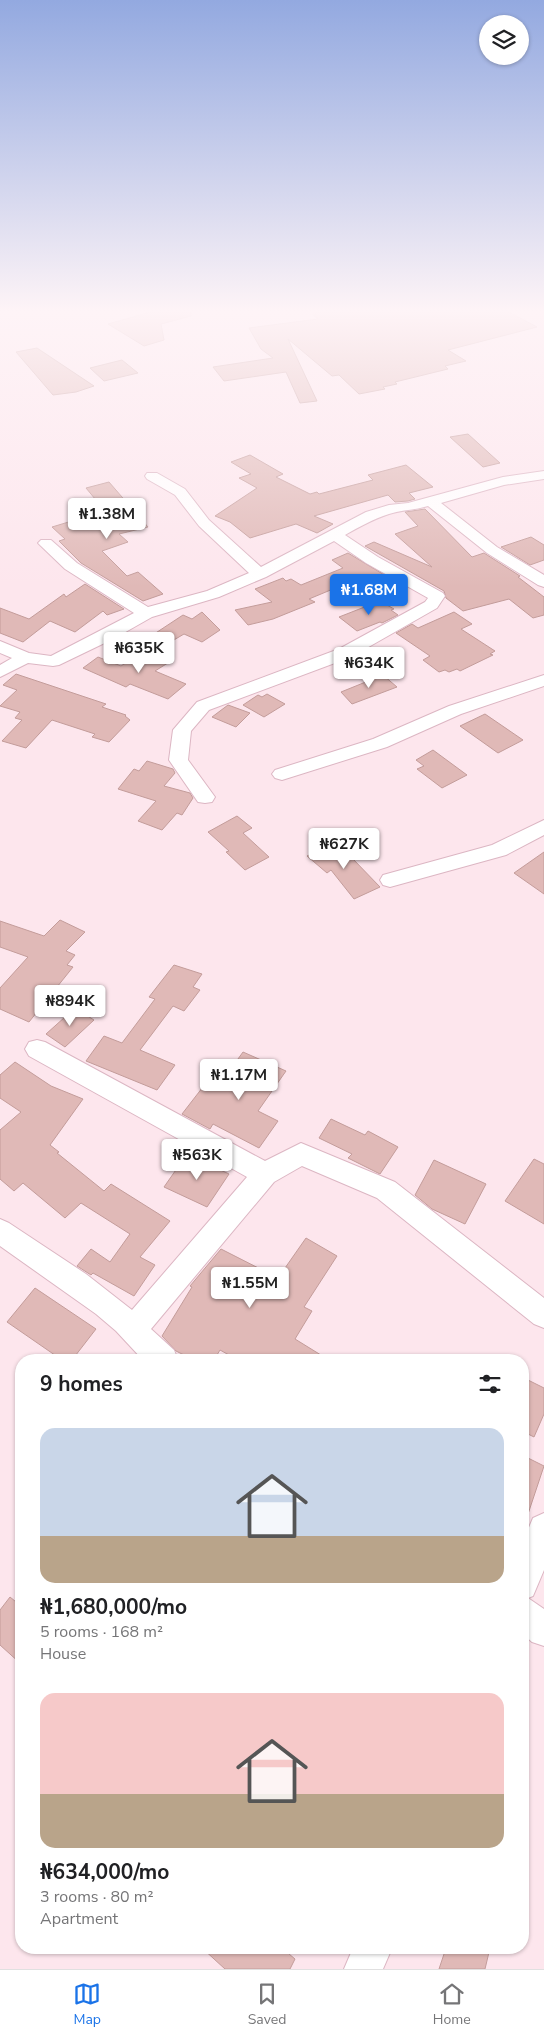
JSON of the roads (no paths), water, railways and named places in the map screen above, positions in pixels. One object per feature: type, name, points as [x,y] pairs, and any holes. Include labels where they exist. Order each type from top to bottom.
[{"type":"street","points":[[0,646],[25,658],[53,661],[110,634],[146,613],[212,594],[260,574],[372,515],[410,507],[429,500],[503,481],[544,475]]},
{"type":"street","points":[[152,476],[180,492],[204,523],[260,574]]},
{"type":"street","points":[[429,500],[492,550],[544,582]]},
{"type":"street","points":[[205,797],[178,760],[182,730],[203,706],[345,653],[431,605],[437,596],[372,560],[334,535]]},
{"type":"street","points":[[46,543],[71,566],[146,613]]},
{"type":"street","points":[[0,672],[25,658]]},
{"type":"street","points":[[282,774],[380,743],[455,710],[544,680]]},
{"type":"street","points":[[390,880],[499,850],[544,827]]},
{"type":"street","points":[[37,1049],[265,1174]]},
{"type":"street","points":[[132,1330],[265,1174],[301,1154],[386,1190],[544,1315]]},
{"type":"street","points":[[0,1231],[70,1279],[121,1318],[154,1354]]},
{"type":"street","points":[[529,1567],[544,1529]]},
{"type":"street","points":[[529,1618],[544,1630]]},
{"type":"street","points":[[363,1969],[370,1954]]}]
